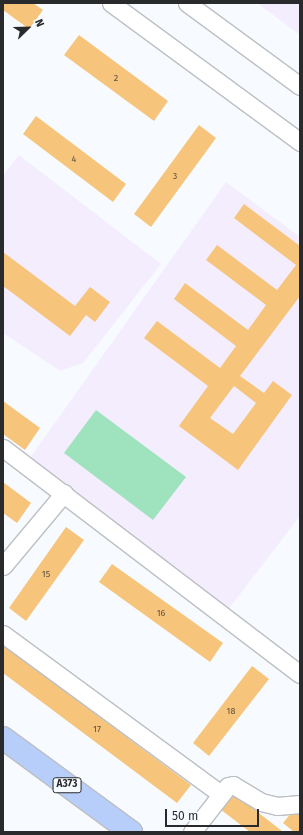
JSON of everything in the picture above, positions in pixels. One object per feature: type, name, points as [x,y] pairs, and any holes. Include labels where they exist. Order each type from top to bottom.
[{"type":"highway","name":"A373","points":[[3,738],[131,832]]},
{"type":"highway","name":"A373","points":[[3,751],[112,832]]},
{"type":"street","points":[[111,3],[300,142]]},
{"type":"street","points":[[187,3],[300,86]]},
{"type":"street","points":[[3,448],[300,674]]},
{"type":"street","points":[[3,566],[64,493]]},
{"type":"street","points":[[3,634],[221,794]]},
{"type":"street","points":[[192,832],[228,786],[233,785],[261,802],[272,805],[300,804]]},
{"type":"shaded area","points":[[257,3],[300,3],[300,35]]},
{"type":"shaded area","points":[[19,155],[161,264],[83,363],[60,371],[3,333],[3,175]]},
{"type":"shaded area","points":[[226,182],[300,237],[300,516],[224,615],[25,465]]},
{"type":"green space","points":[[96,410],[186,477],[153,520],[64,453]]},
{"type":"building","points":[[3,3],[33,3],[43,10],[29,29],[3,10]]},
{"type":"building","points":[[79,35],[168,101],[154,121],[64,55]]},
{"type":"building","points":[[36,116],[126,184],[113,202],[23,134]]},
{"type":"building","points":[[199,125],[216,138],[151,227],[134,214]]},
{"type":"building","points":[[244,204],[300,246],[300,296],[240,376],[264,393],[273,381],[292,395],[238,470],[179,426],[208,386],[144,338],[157,321],[220,368],[236,346],[174,299],[185,283],[248,330],[266,305],[206,260],[217,245],[277,290],[296,265],[234,218]],"holes":[[[234,386],[256,403],[233,434],[210,418]]]},
{"type":"building","points":[[3,252],[75,306],[90,287],[110,302],[95,322],[86,315],[70,336],[3,286]]},
{"type":"building","points":[[3,401],[40,428],[25,450],[3,434]]},
{"type":"building","points":[[3,482],[31,503],[17,523],[3,513]]},
{"type":"building","points":[[66,527],[84,540],[26,621],[9,608]]},
{"type":"building","points":[[112,564],[223,643],[210,662],[99,582]]},
{"type":"building","points":[[3,645],[191,785],[177,803],[3,673]]},
{"type":"building","points":[[252,666],[269,679],[209,756],[193,743]]},
{"type":"building","points":[[228,789],[282,831],[250,832],[216,806]]},
{"type":"building","points":[[296,807],[300,810],[300,832],[294,832],[283,823]]}]
